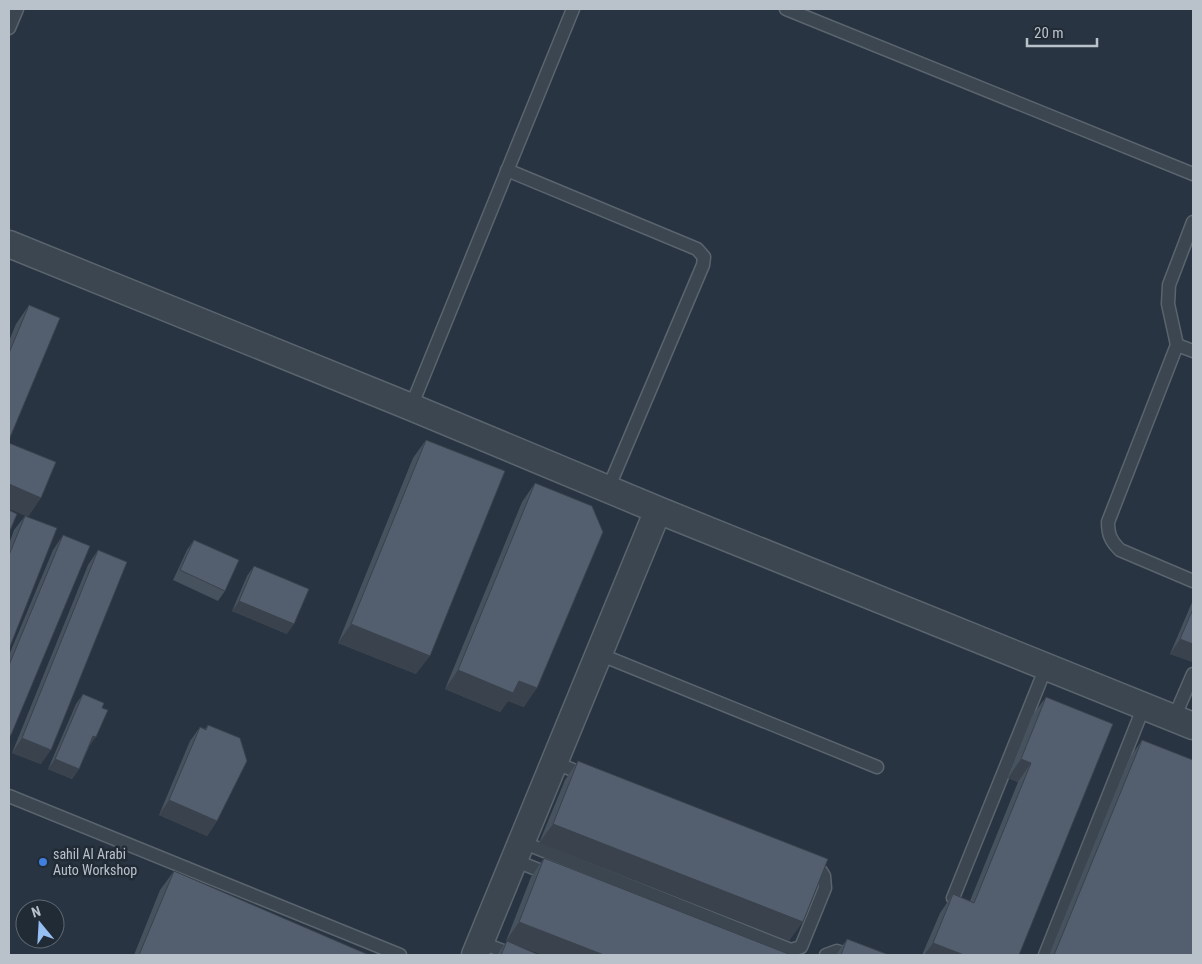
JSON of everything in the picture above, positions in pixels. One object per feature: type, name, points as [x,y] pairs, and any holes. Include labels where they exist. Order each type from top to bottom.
[{"type":"street","points":[[9,244],[411,407],[658,510],[1184,722]]},
{"type":"street","points":[[478,949],[658,510]]},
{"type":"lane","points":[[411,407],[572,9]]},
{"type":"lane","points":[[786,9],[1193,174]]},
{"type":"lane","points":[[9,28],[13,12]]},
{"type":"lane","points":[[507,170],[697,250],[704,257],[703,265],[608,489]]},
{"type":"lane","points":[[1193,222],[1169,285],[1168,304],[1177,345],[1108,522],[1108,533],[1112,542],[1120,550],[1193,581]]},
{"type":"lane","points":[[1177,345],[1193,351]]},
{"type":"lane","points":[[599,654],[878,767]]},
{"type":"lane","points":[[954,898],[1046,666]]},
{"type":"lane","points":[[1184,722],[1193,674]]},
{"type":"lane","points":[[1045,955],[1144,706]]},
{"type":"lane","points":[[554,762],[599,780]]},
{"type":"lane","points":[[9,796],[400,955]]},
{"type":"lane","points":[[518,851],[791,950],[801,947],[825,888],[824,876],[821,872],[798,860]]},
{"type":"lane","points":[[518,851],[559,878]]},
{"type":"lane","points":[[478,949],[513,955]]},
{"type":"lane","points":[[826,955],[837,951],[849,955]]},
{"type":"building","points":[[29,305],[60,318],[9,440],[9,353]]},
{"type":"building","points":[[426,440],[505,471],[430,656],[351,624]]},
{"type":"building","points":[[9,443],[56,462],[41,498],[9,484]]},
{"type":"building","points":[[535,483],[592,506],[603,532],[537,688],[519,681],[513,693],[458,670]]},
{"type":"building","points":[[9,510],[17,514],[9,533]]},
{"type":"building","points":[[25,516],[57,528],[9,649],[9,555]]},
{"type":"building","points":[[63,535],[90,546],[11,735],[9,734],[9,665]]},
{"type":"building","points":[[194,540],[239,560],[225,591],[180,570]]},
{"type":"building","points":[[98,550],[127,562],[51,750],[22,738]]},
{"type":"building","points":[[254,566],[309,589],[294,624],[239,601]]},
{"type":"building","points":[[1193,609],[1193,644],[1180,639]]},
{"type":"building","points":[[83,694],[104,703],[102,708],[108,710],[96,737],[93,736],[79,769],[55,759]]},
{"type":"building","points":[[1046,697],[1113,724],[1019,955],[964,955],[933,943],[953,894],[974,903],[1031,763],[1021,759]]},
{"type":"building","points":[[208,725],[240,738],[247,761],[217,821],[169,800],[200,727],[206,730]]},
{"type":"building","points":[[1142,740],[1193,760],[1193,955],[1054,955]]},
{"type":"building","points":[[578,761],[828,859],[803,922],[553,824]]},
{"type":"building","points":[[544,858],[791,955],[604,955],[519,922]]},
{"type":"building","points":[[174,871],[369,955],[139,955]]},
{"type":"building","points":[[847,939],[889,955],[841,955]]},
{"type":"building","points":[[507,941],[539,955],[501,955]]},
{"type":"place","name":"sahil Al Arabi Auto Workshop","points":[[43,862]]}]
